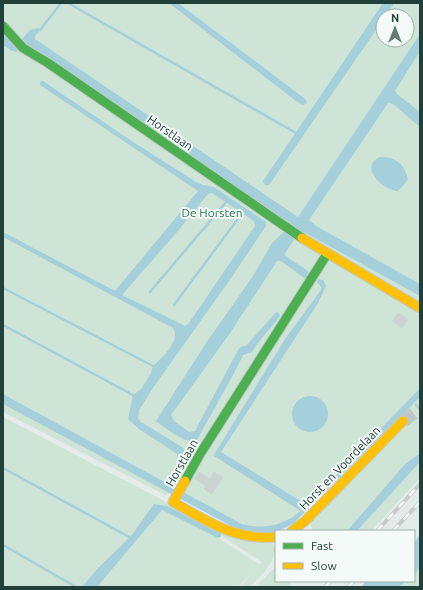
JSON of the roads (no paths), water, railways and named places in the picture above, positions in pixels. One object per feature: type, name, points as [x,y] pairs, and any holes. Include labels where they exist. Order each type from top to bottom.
[{"type":"street","name":"Horstlaan","points":[[3,26],[20,45],[286,227],[327,254],[420,308]]},
{"type":"street","name":"Horstlaan","points":[[275,537],[254,539],[231,533],[174,501],[204,448],[327,254]]},
{"type":"street","name":"Horst en Voordelaan","points":[[293,530],[305,521],[403,421]]},
{"type":"water","points":[[169,3],[179,3],[304,98],[307,102],[306,104],[302,105],[296,101]]},
{"type":"water","points":[[383,3],[394,3],[391,8],[380,8]]},
{"type":"water","points":[[375,15],[375,32],[269,185],[265,185],[263,181]]},
{"type":"water","points":[[38,28],[40,30],[35,36],[35,39],[298,217],[411,48],[415,48],[415,42],[420,34],[420,51],[395,91],[420,112],[420,127],[393,104],[388,103],[309,220],[316,226],[420,284],[420,296],[304,232],[299,232],[284,255],[308,271],[310,276],[307,280],[281,261],[277,261],[228,336],[171,415],[174,421],[189,432],[195,431],[238,350],[242,346],[246,346],[276,312],[279,313],[280,316],[258,342],[252,352],[243,355],[196,442],[180,437],[170,431],[156,421],[206,343],[253,276],[272,243],[286,230],[22,47],[16,52],[3,45],[3,34],[22,39],[30,30]]},
{"type":"water","points":[[43,81],[130,140],[196,182],[214,187],[266,222],[266,226],[229,281],[139,410],[138,418],[141,422],[182,447],[188,453],[175,481],[170,478],[178,462],[177,454],[139,429],[128,419],[133,395],[141,389],[151,373],[153,366],[173,344],[175,333],[173,328],[3,237],[3,232],[115,291],[198,191],[40,85],[40,82]],"holes":[[[212,193],[254,221],[255,226],[189,323],[185,326],[122,295],[208,194]]]},
{"type":"water","points":[[380,157],[391,158],[399,162],[405,170],[408,180],[398,191],[385,187],[375,177],[372,171],[372,166],[374,161]]},
{"type":"water","points":[[319,279],[323,280],[326,286],[318,303],[221,452],[307,505],[420,388],[420,397],[294,523],[280,530],[257,533],[233,527],[3,404],[3,394],[242,524],[250,526],[266,526],[280,523],[301,511],[214,456],[285,339],[321,290],[321,287],[317,282]]},
{"type":"water","points":[[310,396],[323,401],[328,414],[323,427],[310,432],[297,427],[292,414],[297,401]]},
{"type":"water","points":[[420,453],[420,462],[358,530],[348,530],[405,464]]},
{"type":"water","points":[[154,504],[167,506],[221,534],[221,537],[218,538],[162,510],[97,587],[82,587],[97,569],[131,536]]},
{"type":"water","points":[[420,534],[420,568],[415,573],[415,542]]},
{"type":"water","points":[[365,582],[405,582],[399,587],[361,587]]},
{"type":"waterway","points":[[40,30],[61,3]]},
{"type":"waterway","points":[[68,3],[296,133]]},
{"type":"waterway","points":[[150,292],[227,201]]},
{"type":"waterway","points":[[174,305],[243,212]]},
{"type":"waterway","points":[[3,288],[153,366]]},
{"type":"waterway","points":[[3,325],[133,395]]},
{"type":"waterway","points":[[3,468],[131,538]]},
{"type":"waterway","points":[[3,545],[76,587]]},
{"type":"tunnel","points":[[403,421],[420,408]]},
{"type":"railway","points":[[378,530],[420,484]]},
{"type":"railway","points":[[394,530],[420,502]]},
{"type":"railway","points":[[325,587],[330,582]]},
{"type":"railway","points":[[348,587],[353,582]]},
{"type":"park label","name":"De Horsten","points":[[212,213]]}]
